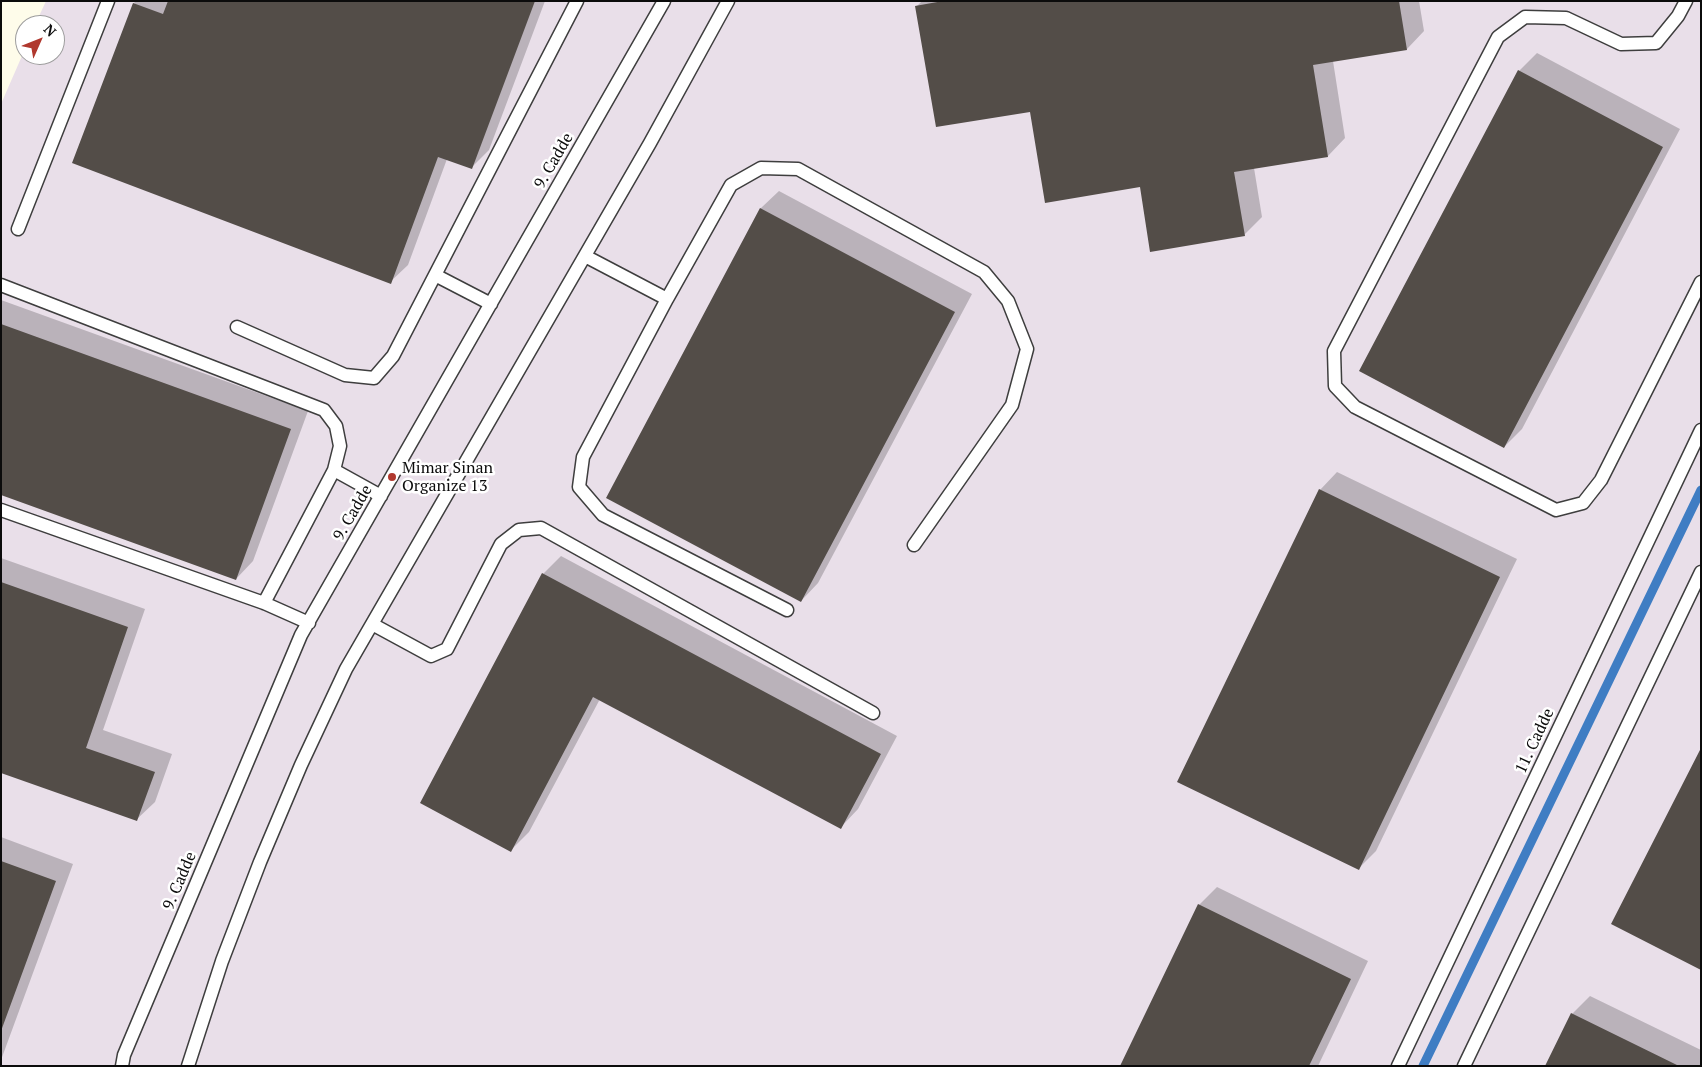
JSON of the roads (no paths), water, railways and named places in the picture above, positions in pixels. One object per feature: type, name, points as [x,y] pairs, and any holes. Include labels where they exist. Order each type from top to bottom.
[{"type":"lane","points":[[18,229],[108,1]]},
{"type":"lane","points":[[238,327],[345,375],[374,378],[392,356],[577,1]]},
{"type":"lane","name":"9. Cadde","points":[[122,1066],[124,1055],[302,635],[664,1]]},
{"type":"lane","points":[[188,1066],[222,961],[260,862],[301,765],[342,678],[650,143],[728,1]]},
{"type":"lane","points":[[1686,1],[1678,16],[1656,42],[1621,44],[1566,18],[1525,17],[1498,37],[1334,351],[1335,386],[1355,406],[1556,510],[1583,503],[1601,480],[1701,282]]},
{"type":"lane","points":[[787,610],[603,515],[579,487],[583,457],[667,299],[731,185],[762,168],[798,169],[984,272],[1008,301],[1027,349],[1012,405],[914,544]]},
{"type":"lane","points":[[585,256],[667,299]]},
{"type":"lane","points":[[435,275],[491,304]]},
{"type":"lane","points":[[1,285],[324,410],[336,426],[340,446],[334,470],[264,603]]},
{"type":"lane","name":"11. Cadde","points":[[1398,1066],[1701,430]]},
{"type":"lane","points":[[334,470],[381,496]]},
{"type":"lane","points":[[1,510],[264,603],[309,623]]},
{"type":"lane","points":[[372,624],[431,656],[447,648],[501,544],[519,530],[541,528],[873,713]]},
{"type":"lane","points":[[1464,1066],[1701,572]]},
{"type":"waterway","points":[[1423,1066],[1701,490]]},
{"type":"place","name":"Mimar Sinan Organize 13","points":[[392,477]]}]
